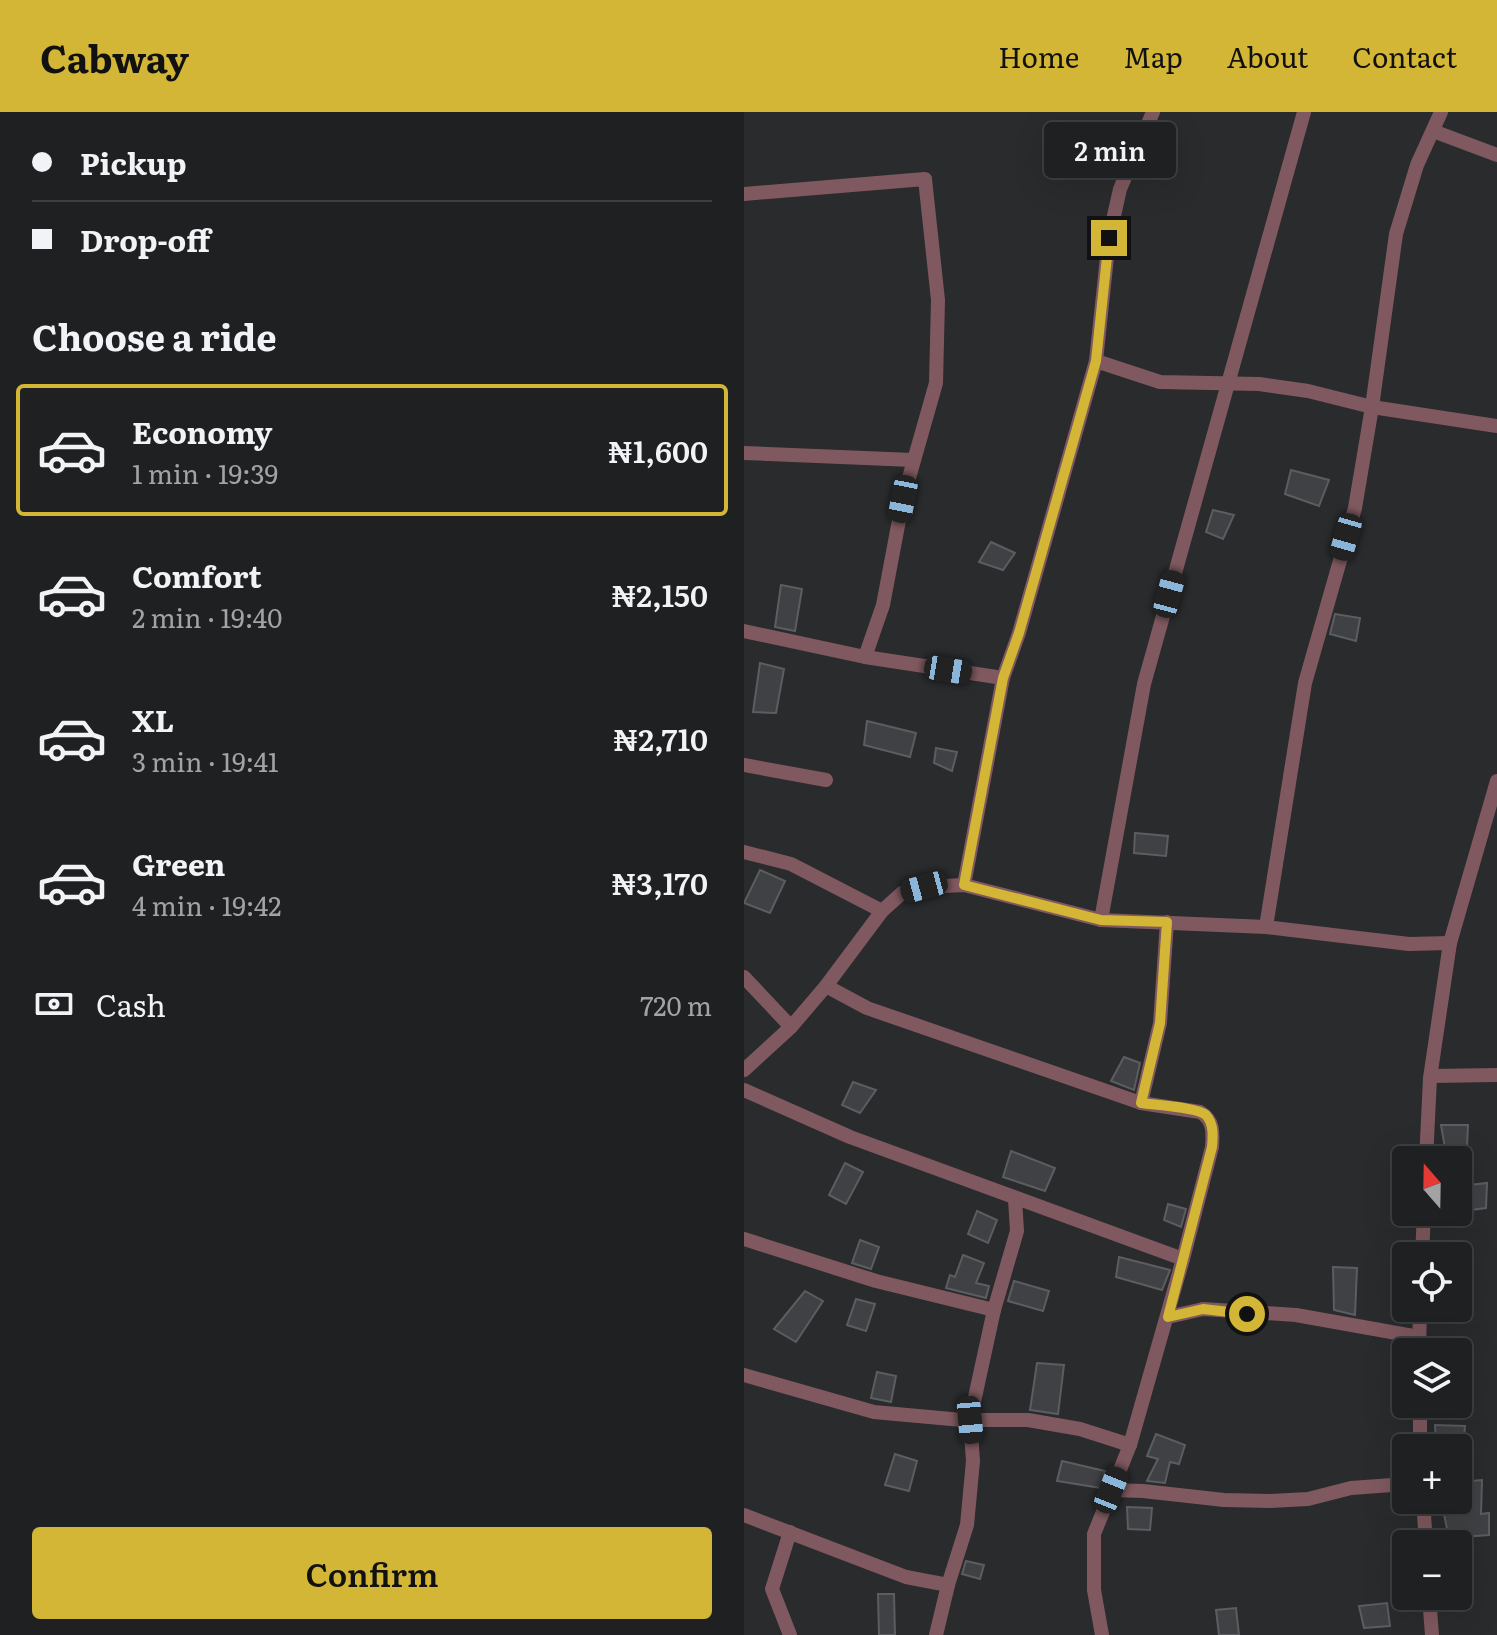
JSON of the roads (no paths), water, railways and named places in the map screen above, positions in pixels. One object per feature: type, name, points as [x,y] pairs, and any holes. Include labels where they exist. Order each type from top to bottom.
[{"type":"street","points":[[964,885],[1003,678],[1019,633],[1096,361],[1109,238],[1120,189],[1153,112]]},
{"type":"street","points":[[1101,920],[1144,684],[1304,112]]},
{"type":"street","points":[[1266,927],[1305,683],[1355,508],[1396,234],[1417,165],[1441,112]]},
{"type":"street","points":[[1433,131],[1497,155]]},
{"type":"street","points":[[744,194],[925,179],[938,300],[936,383],[913,460],[883,605],[865,657]]},
{"type":"street","points":[[1096,361],[1160,382],[1259,384],[1308,391],[1372,407],[1497,426]]},
{"type":"street","points":[[744,453],[913,460]]},
{"type":"street","points":[[744,631],[865,657],[1003,678]]},
{"type":"street","points":[[744,765],[826,780]]},
{"type":"street","points":[[1427,1146],[1431,1076],[1450,943],[1497,781]]},
{"type":"street","points":[[744,852],[791,864],[882,911]]},
{"type":"street","points":[[744,1070],[791,1027],[882,911],[902,893],[924,887],[964,885],[1101,920],[1266,927],[1409,944],[1450,943]]},
{"type":"street","points":[[1141,1103],[1160,1023],[1167,922]]},
{"type":"street","points":[[744,977],[791,1027]]},
{"type":"street","points":[[826,986],[867,1008],[1141,1103],[1200,1112],[1210,1122],[1212,1147],[1168,1317],[1130,1445],[1094,1534],[1094,1590],[1102,1635]]},
{"type":"street","points":[[1431,1076],[1497,1075]]},
{"type":"street","points":[[744,1090],[850,1137],[1183,1259]]},
{"type":"street","points":[[936,1635],[967,1525],[973,1461],[970,1420],[994,1310],[1017,1231],[1015,1199]]},
{"type":"street","points":[[744,1239],[876,1281],[994,1310]]},
{"type":"street","points":[[1168,1317],[1203,1309],[1296,1315],[1392,1338]]},
{"type":"street","points":[[744,1375],[874,1412],[970,1420],[1028,1420],[1080,1429],[1130,1445]]},
{"type":"street","points":[[1111,1490],[1270,1501],[1308,1499],[1351,1488],[1392,1485]]},
{"type":"street","points":[[744,1515],[906,1577],[948,1585]]},
{"type":"street","points":[[790,1532],[772,1589],[773,1599],[790,1635]]},
{"type":"street","points":[[1430,1610],[1432,1635]]}]
